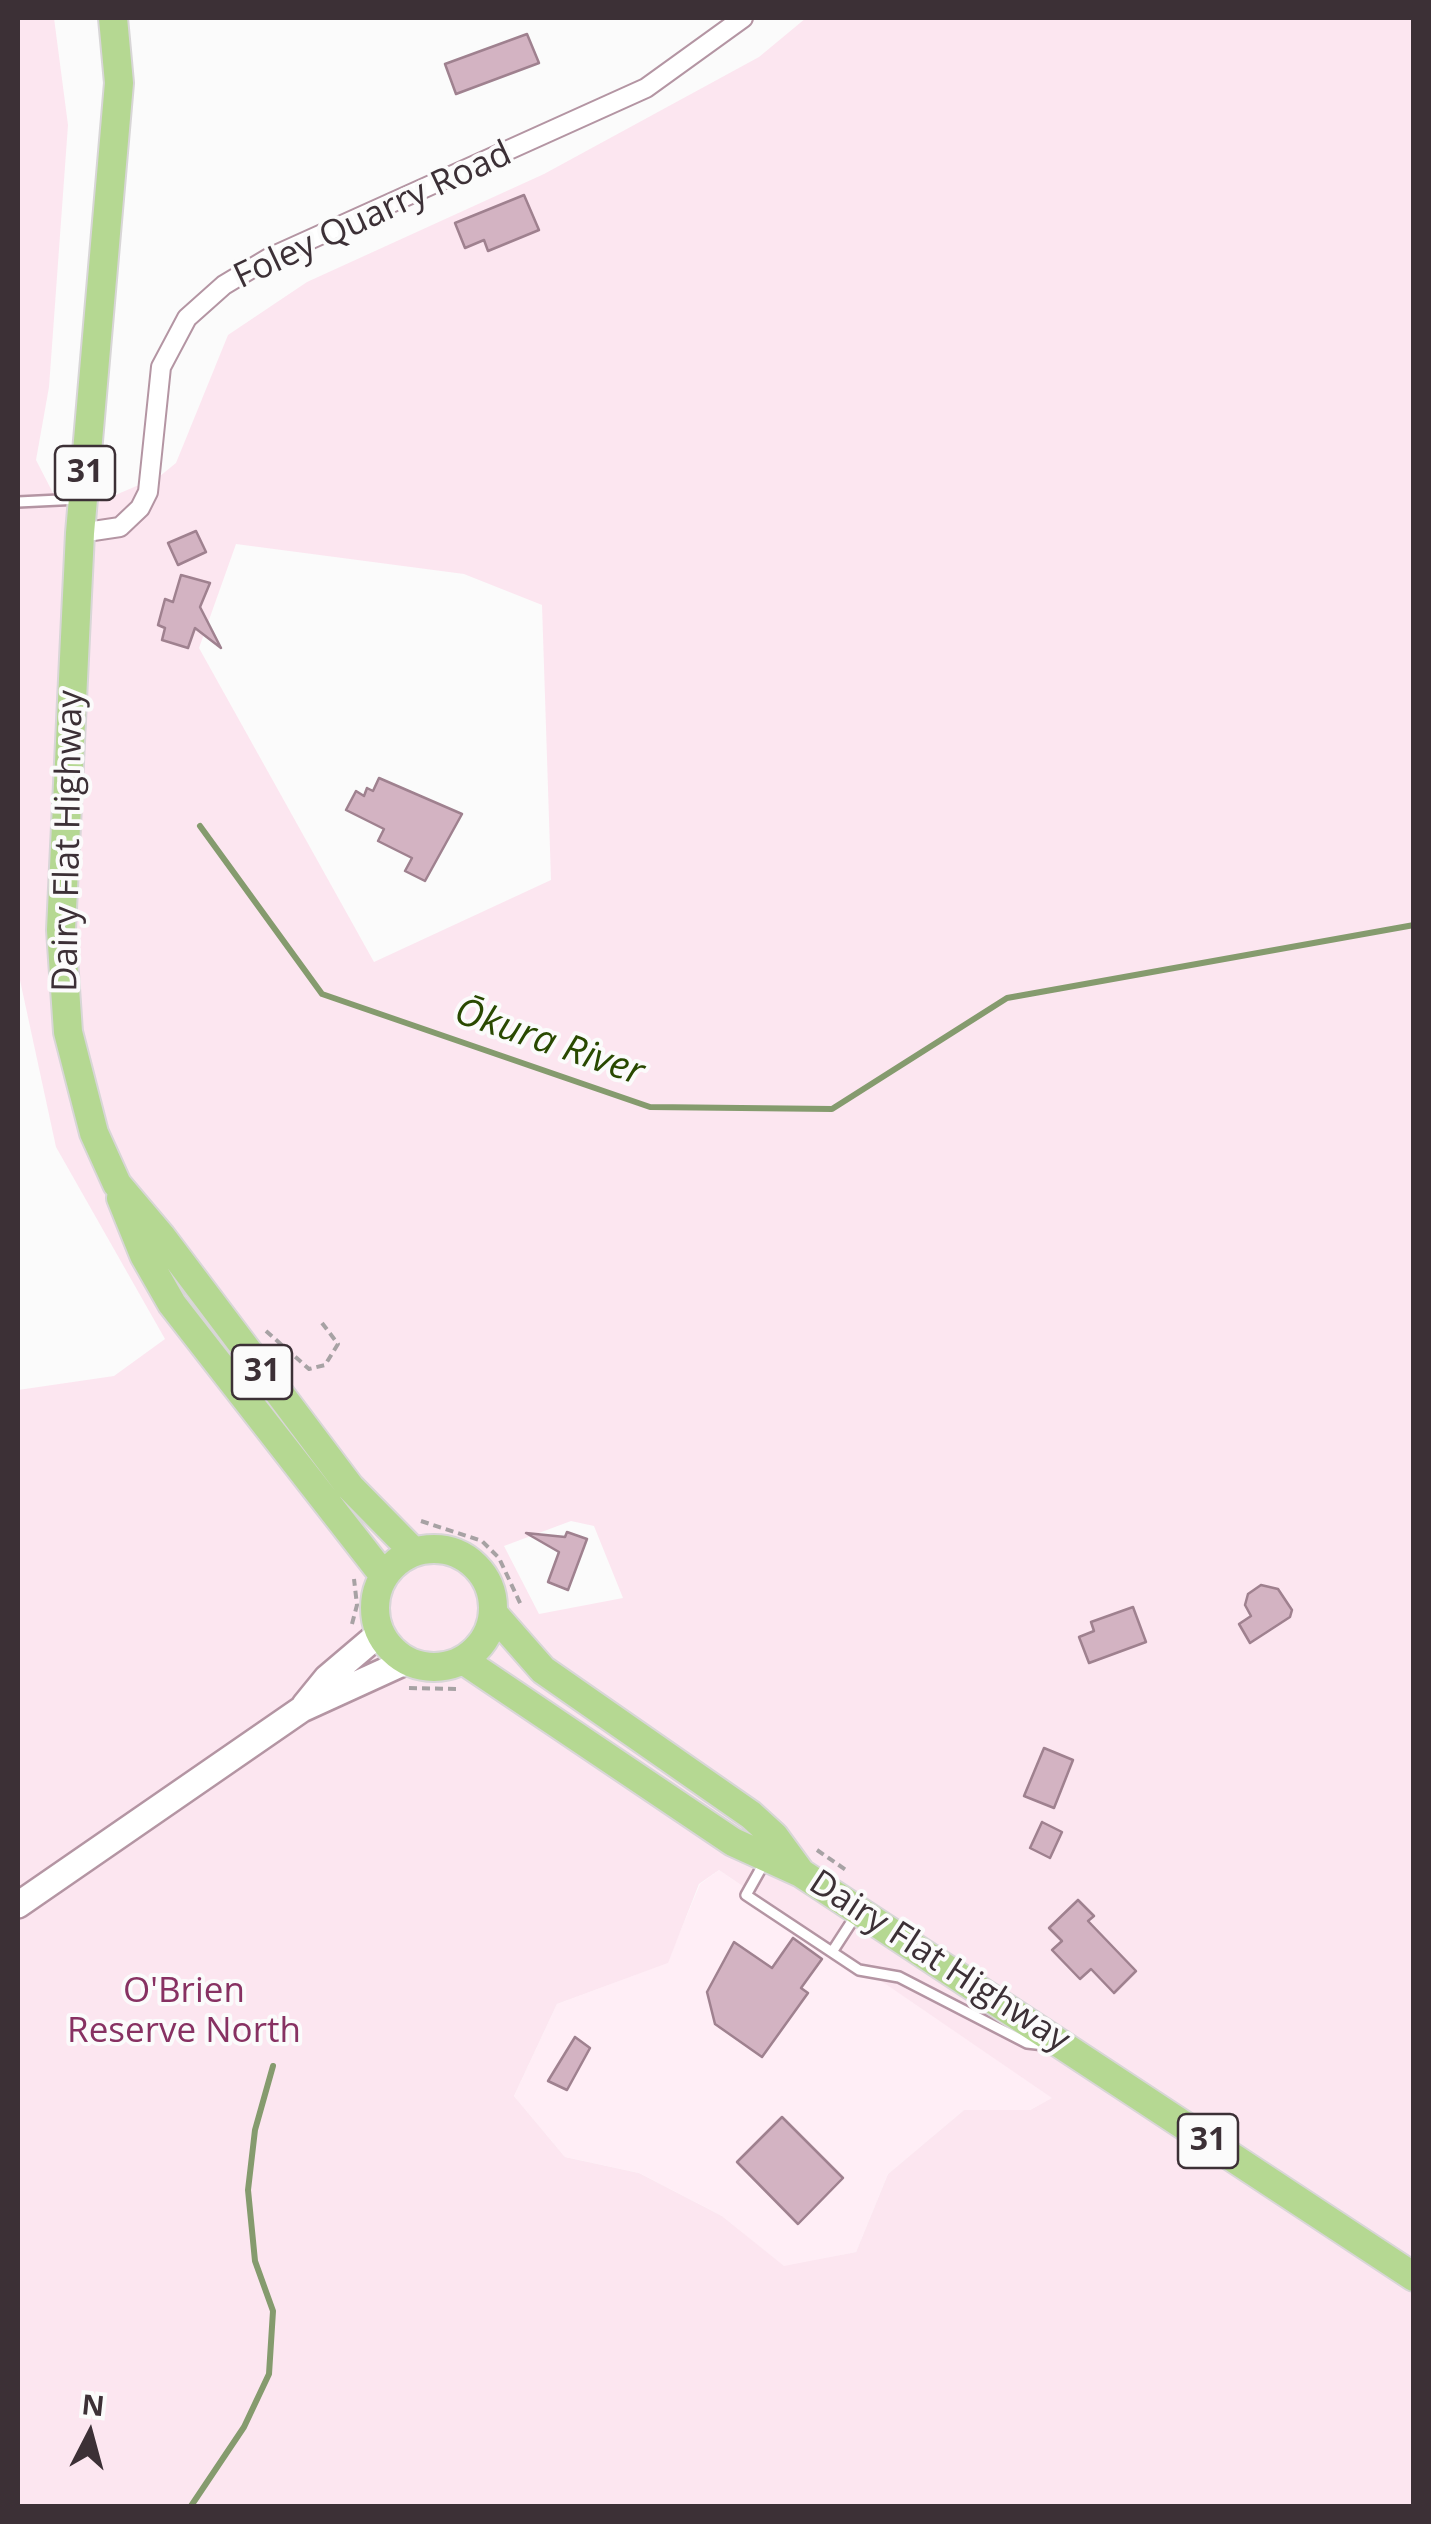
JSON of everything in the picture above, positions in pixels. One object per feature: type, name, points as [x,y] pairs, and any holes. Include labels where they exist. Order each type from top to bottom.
[{"type":"main road","name":"Dairy Flat Highway","points":[[113,18],[119,84],[80,532],[62,979],[68,1032],[94,1133],[116,1184],[350,1487],[414,1552]]},
{"type":"main road","points":[[116,1184],[144,1254],[172,1304],[384,1576]]},
{"type":"main road","points":[[434,1549],[470,1561],[492,1594],[489,1632],[463,1660],[425,1667],[407,1661],[391,1649],[380,1633],[375,1614],[384,1576],[414,1552],[434,1549]]},
{"type":"main road","name":"Dairy Flat Highway","points":[[493,1613],[543,1670],[751,1815],[808,1861],[858,1913],[1066,2045],[1414,2277]]},
{"type":"main road","points":[[302,1710],[327,1678],[380,1633]]},
{"type":"main road","points":[[463,1660],[766,1860],[808,1861]]},
{"type":"main road","points":[[18,1905],[302,1710],[407,1661]]},
{"type":"street","name":"Foley Quarry Road","points":[[80,532],[100,534],[120,527],[140,508],[148,492],[160,368],[187,318],[224,285],[269,258],[646,88],[702,52],[742,18]]},
{"type":"lane","points":[[18,502],[83,499]]},
{"type":"lane","points":[[766,1860],[746,1895],[859,1970],[899,1977],[1039,2048],[1066,2045]]},
{"type":"lane","points":[[832,1952],[858,1913]]},
{"type":"path","points":[[233,1333],[250,1322],[261,1326],[310,1368],[325,1364],[338,1344],[320,1319]]},
{"type":"path","points":[[408,1518],[482,1541],[498,1558],[524,1610]]},
{"type":"path","points":[[394,1692],[456,1688],[469,1692]]},
{"type":"path","points":[[808,1861],[858,1879]]},
{"type":"shaded area","points":[[719,1870],[1053,2098],[1030,2110],[964,2110],[888,2174],[856,2252],[784,2267],[722,2216],[639,2173],[565,2157],[514,2096],[557,2004],[667,1963],[700,1884]]},
{"type":"green space","name":"O'Brien Reserve North","points":[[18,18],[54,18],[68,125],[49,387],[36,460],[53,493],[63,500],[92,505],[160,476],[176,463],[228,335],[307,282],[544,174],[759,57],[806,18],[1413,18],[1413,2506],[18,2506],[18,1390],[114,1376],[165,1339],[56,1147],[18,971]],"holes":[[[236,544],[464,574],[542,605],[551,880],[374,962],[199,648]],[[571,1521],[594,1526],[623,1598],[539,1614],[504,1546]],[[719,1870],[1052,2098],[1030,2110],[964,2110],[888,2174],[856,2252],[784,2266],[722,2216],[639,2173],[565,2157],[514,2096],[557,2004],[668,1963],[699,1884]]]},
{"type":"building","points":[[527,34],[539,63],[456,94],[445,64]]},
{"type":"building","points":[[524,195],[539,230],[488,251],[484,240],[465,248],[455,223]]},
{"type":"building","points":[[196,531],[206,552],[178,565],[168,543]]},
{"type":"building","points":[[181,575],[210,583],[200,607],[221,648],[195,628],[188,648],[162,640],[165,628],[158,625],[165,599],[173,602]]},
{"type":"building","points":[[379,778],[462,814],[425,881],[405,871],[412,858],[378,841],[384,829],[346,810],[356,791],[364,796],[367,788],[373,791]]},
{"type":"building","points":[[567,1532],[587,1539],[568,1590],[548,1582],[559,1552],[526,1533],[565,1537]]},
{"type":"building","points":[[1261,1585],[1278,1589],[1292,1610],[1290,1617],[1250,1643],[1239,1624],[1251,1616],[1245,1605],[1248,1594]]},
{"type":"building","points":[[1133,1607],[1146,1642],[1089,1663],[1079,1637],[1094,1631],[1091,1622]]},
{"type":"building","points":[[1044,1748],[1073,1760],[1054,1808],[1024,1796]]},
{"type":"building","points":[[1042,1822],[1062,1832],[1050,1858],[1030,1848]]},
{"type":"building","points":[[1078,1900],[1094,1916],[1088,1921],[1136,1971],[1114,1993],[1091,1969],[1080,1979],[1052,1950],[1062,1941],[1049,1928]]},
{"type":"building","points":[[793,1938],[822,1959],[801,1988],[808,1993],[762,2057],[715,2024],[707,1992],[734,1942],[772,1968]]},
{"type":"building","points":[[575,2037],[590,2048],[567,2090],[548,2081]]},
{"type":"building","points":[[782,2117],[843,2178],[798,2224],[737,2162]]},
{"type":"waterway","name":"Ōkura River","points":[[200,826],[322,994],[650,1107],[832,1109],[1007,998],[1414,925]]},
{"type":"waterway","points":[[191,2506],[244,2427],[269,2374],[273,2311],[255,2261],[248,2190],[255,2130],[273,2066]]}]
